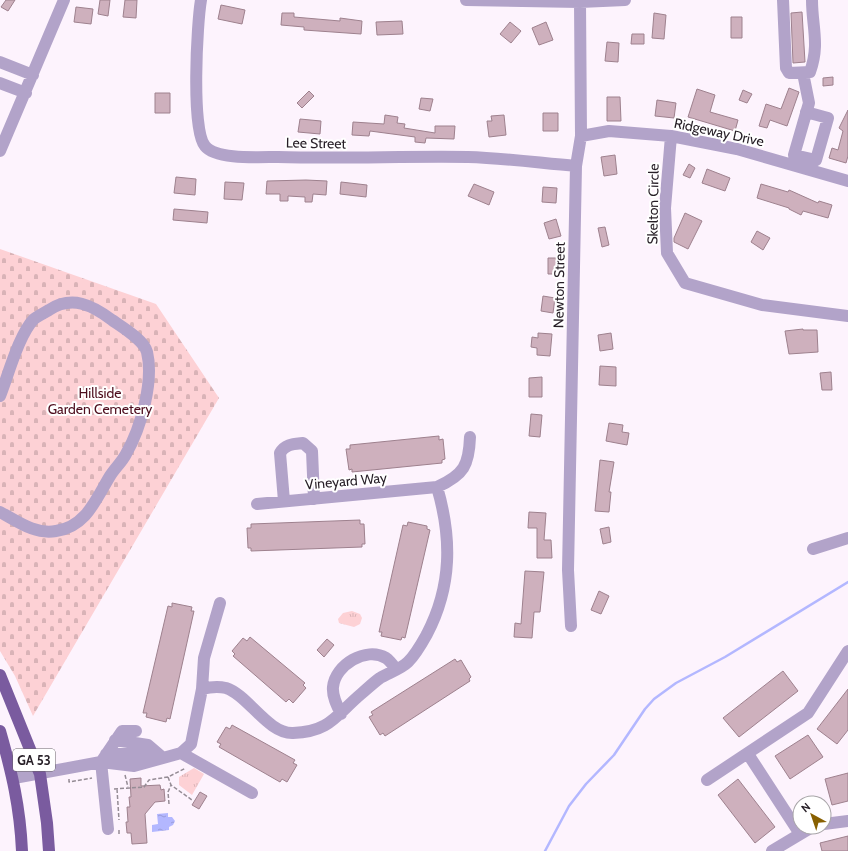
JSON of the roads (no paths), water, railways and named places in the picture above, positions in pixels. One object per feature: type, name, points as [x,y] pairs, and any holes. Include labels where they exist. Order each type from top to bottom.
[{"type":"main road","name":"GA 53","points":[[0,675],[40,774],[47,823],[48,851]]},
{"type":"main road","name":"GA 53","points":[[0,731],[14,778],[21,826],[22,851]]},
{"type":"street","points":[[0,151],[5,127],[26,93],[64,0]]},
{"type":"street","name":"Lee Street","points":[[201,0],[197,42],[198,125],[204,146],[211,152],[241,156],[289,158],[469,157],[576,166]]},
{"type":"street","points":[[466,0],[580,2],[625,0]]},
{"type":"street","points":[[782,0],[786,68],[789,73],[810,72],[816,46],[812,0]]},
{"type":"street","name":"Newton Street","points":[[571,626],[568,570],[576,166],[581,136],[580,2]]},
{"type":"street","points":[[0,62],[33,76]]},
{"type":"street","points":[[803,73],[809,103],[806,112]]},
{"type":"street","points":[[0,83],[26,93]]},
{"type":"street","name":"Ridgeway Drive","points":[[581,136],[609,131],[671,136],[737,150],[848,181]]},
{"type":"street","name":"Skelton Circle","points":[[671,136],[665,208],[667,253],[685,283],[762,305],[848,316]]},
{"type":"street","points":[[0,396],[21,340],[34,320],[60,303],[79,302],[108,316],[135,336],[147,351],[148,376],[144,406],[137,430],[126,455],[111,474],[86,516],[74,526],[55,532],[29,528],[0,512]]},
{"type":"street","name":"Vineyard Way","points":[[257,504],[437,487],[450,481],[461,472],[469,456],[470,437]]},
{"type":"street","points":[[284,501],[280,453],[282,448],[289,445],[303,443],[312,451],[314,499]]},
{"type":"street","points":[[202,689],[216,686],[227,689],[277,728],[291,734],[318,730],[334,721],[379,679],[408,662],[420,646],[436,616],[448,570],[448,537],[444,511],[437,487]]},
{"type":"street","points":[[813,549],[848,538]]},
{"type":"street","points":[[14,778],[40,774],[104,758],[139,754],[162,758],[181,754],[191,744],[202,689],[204,658],[220,603]]},
{"type":"street","points":[[707,780],[808,713],[848,651]]},
{"type":"street","points":[[341,714],[336,702],[333,687],[339,674],[350,662],[355,658],[371,654],[386,658],[396,669]]},
{"type":"street","points":[[113,829],[104,790],[104,758],[122,731],[136,731]]},
{"type":"street","points":[[115,740],[148,745],[162,758]]},
{"type":"street","points":[[181,754],[252,793]]},
{"type":"street","points":[[748,754],[792,822]]},
{"type":"street","points":[[832,823],[848,821]]},
{"type":"street","points":[[772,851],[798,835]]},
{"type":"water","points":[[168,813],[168,817],[172,817],[175,821],[173,825],[169,827],[169,830],[152,832],[152,825],[158,824],[157,814]]},
{"type":"waterway","points":[[545,851],[569,806],[586,784],[614,755],[645,709],[654,699],[676,683],[725,657],[848,582]]},
{"type":"park label","name":"Hillside Garden Cemetery","points":[[100,402]]}]
